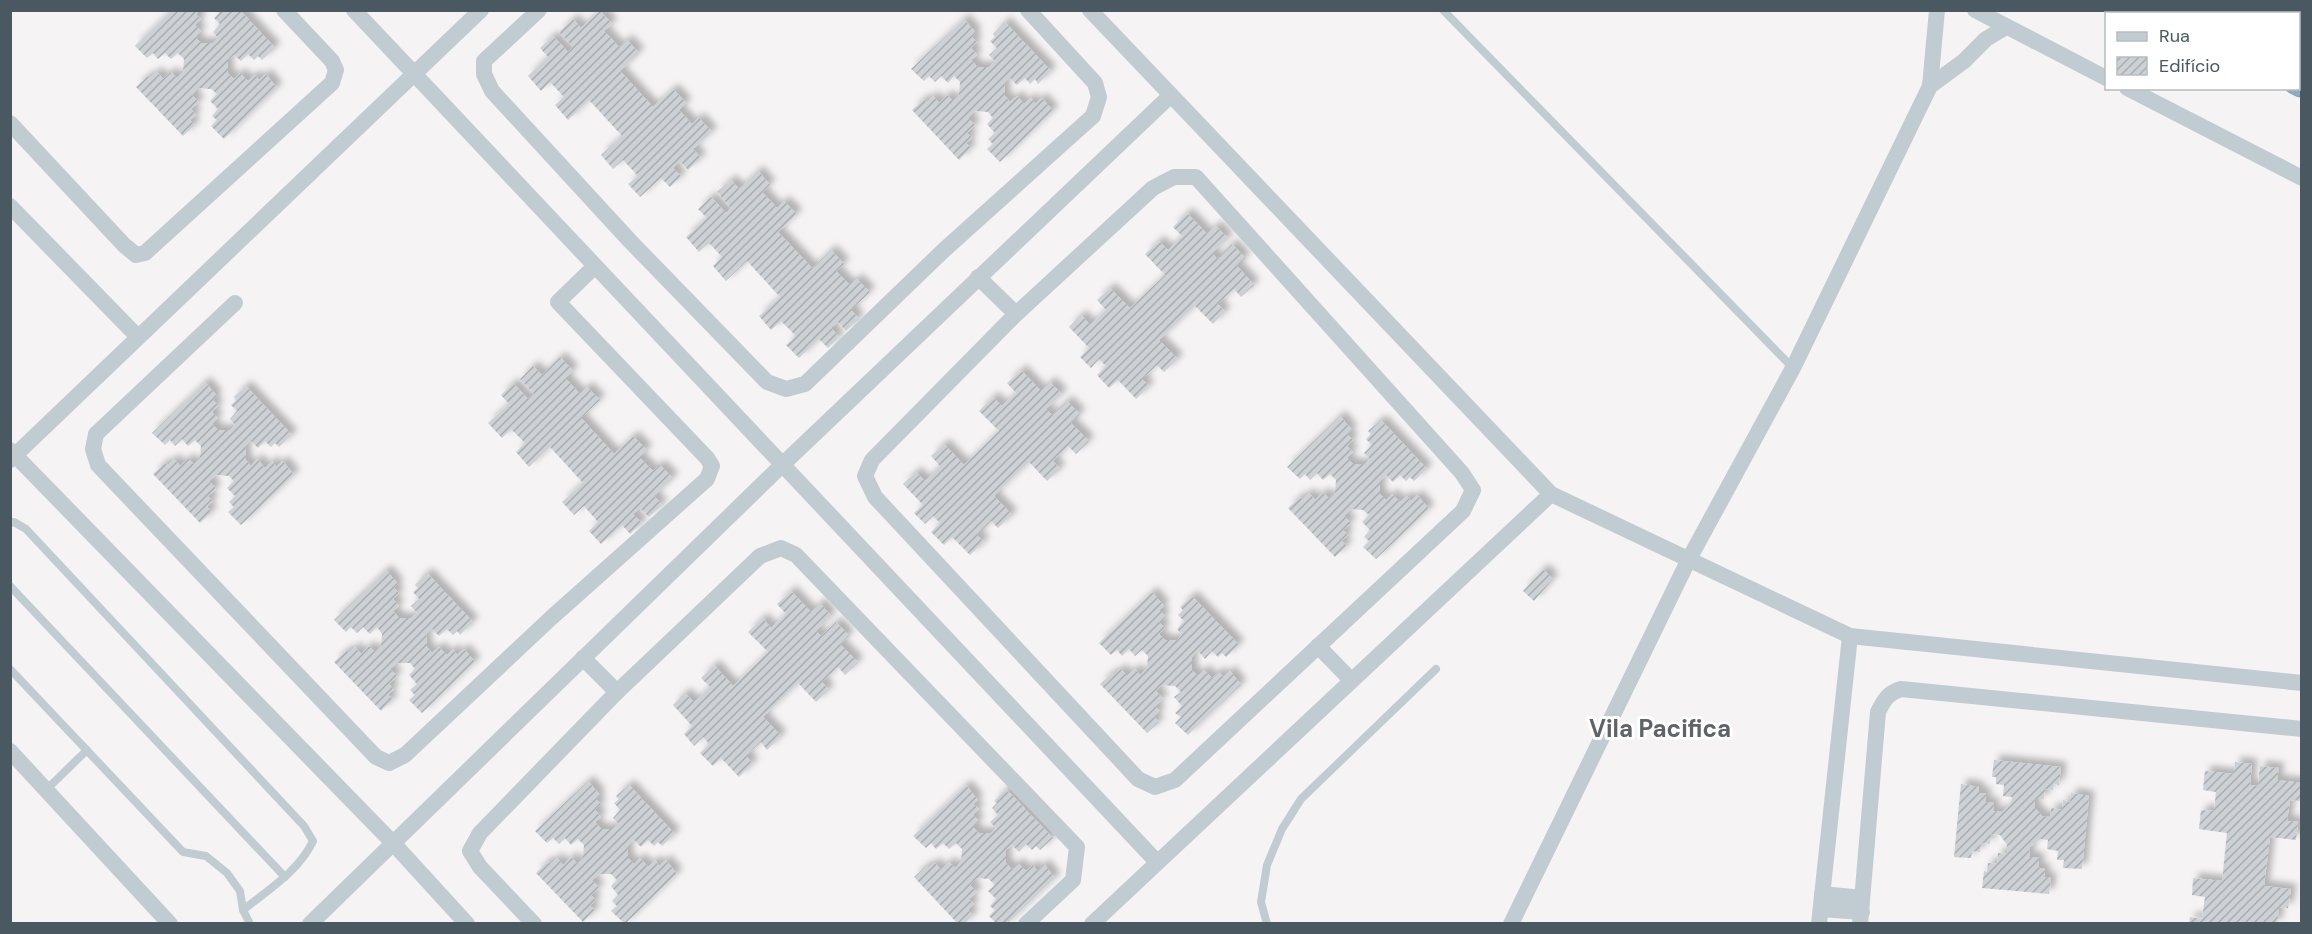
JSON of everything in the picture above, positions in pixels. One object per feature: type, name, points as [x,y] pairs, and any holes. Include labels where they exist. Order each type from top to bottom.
[{"type":"street","points":[[10,123],[124,245],[136,255],[146,253],[332,83],[336,70],[332,61],[284,10]]},
{"type":"street","points":[[354,10],[1157,862]]},
{"type":"street","points":[[467,924],[393,843],[12,455],[138,338],[481,10]]},
{"type":"street","points":[[539,10],[484,61],[484,74],[492,91],[630,241],[767,382],[786,389],[805,384],[944,250],[1093,116],[1099,97],[1095,83],[1029,10]]},
{"type":"street","points":[[1090,10],[1551,494],[1850,636],[2301,683]]},
{"type":"street","points":[[1511,924],[1689,560],[1792,368],[1930,86],[1936,10]]},
{"type":"street","points":[[1975,10],[2105,77]]},
{"type":"street","points":[[1930,86],[1964,61],[1986,39],[2006,27]]},
{"type":"street","points":[[2131,90],[2301,177]]},
{"type":"street","points":[[310,924],[782,465],[1170,96]]},
{"type":"street","points":[[1174,177],[1196,177],[1462,473],[1473,490],[1463,511],[1318,645],[1175,780],[1155,787],[1137,779],[876,497],[865,477],[872,460],[1016,314],[1153,188],[1174,177]]},
{"type":"street","points":[[10,206],[138,338]]},
{"type":"street","points":[[235,303],[96,434],[93,449],[98,465],[376,757],[389,763],[405,755],[551,618],[707,479],[712,466],[707,458],[558,302],[595,266]]},
{"type":"street","points":[[978,277],[1016,314]]},
{"type":"street","points":[[1092,924],[1551,494]]},
{"type":"street","points":[[534,924],[480,867],[470,851],[480,833],[617,692],[760,556],[781,548],[796,555],[1077,847],[1073,880],[1026,924]]},
{"type":"street","points":[[1850,636],[1821,909],[1861,911],[1878,712],[1892,692],[1901,689],[2301,729]]},
{"type":"street","points":[[1318,645],[1351,680]]},
{"type":"street","points":[[583,658],[617,692]]},
{"type":"street","points":[[10,752],[170,924]]},
{"type":"lane","points":[[1443,10],[1792,368]]},
{"type":"lane","points":[[10,523],[14,522],[26,529],[304,825],[313,841],[306,855],[285,877],[243,910]]},
{"type":"lane","points":[[10,586],[285,877]]},
{"type":"lane","points":[[10,669],[183,852],[206,856],[228,873],[240,891],[243,910],[250,924]]},
{"type":"lane","points":[[1267,924],[1261,902],[1267,865],[1282,829],[1301,799],[1436,669]]},
{"type":"lane","points":[[46,790],[87,750]]},
{"type":"building","points":[[172,10],[199,10],[196,14],[201,19],[195,25],[201,31],[195,37],[201,43],[213,43],[218,38],[213,32],[220,24],[214,18],[219,13],[217,10],[240,10],[275,48],[262,60],[258,56],[254,60],[248,54],[241,61],[234,55],[228,60],[228,73],[234,79],[240,73],[248,81],[255,75],[259,80],[266,74],[277,88],[224,139],[211,126],[217,120],[212,116],[218,109],[210,101],[217,94],[211,89],[199,88],[192,95],[199,102],[191,109],[196,115],[190,120],[195,125],[183,136],[136,87],[148,76],[150,78],[157,72],[163,79],[171,72],[177,78],[183,72],[184,59],[178,53],[171,59],[165,53],[158,59],[153,53],[147,58],[135,46]]},
{"type":"building","points":[[600,11],[612,24],[604,31],[619,47],[627,40],[639,53],[620,71],[653,107],[673,89],[686,103],[679,110],[692,124],[699,118],[712,132],[693,149],[701,158],[688,170],[680,161],[673,168],[681,176],[670,187],[661,178],[640,197],[628,184],[638,176],[623,160],[613,169],[601,155],[622,136],[589,100],[568,120],[555,105],[564,97],[550,82],[541,91],[528,76],[548,57],[540,48],[553,36],[568,52],[573,47],[559,32],[573,19],[581,28]]},
{"type":"building","points":[[964,19],[976,33],[972,37],[977,42],[971,48],[977,55],[971,60],[977,67],[989,67],[995,61],[989,55],[997,48],[990,41],[995,37],[993,34],[1005,22],[1051,71],[1038,84],[1035,79],[1030,84],[1025,78],[1017,85],[1010,78],[1004,84],[1005,96],[1010,102],[1017,96],[1024,104],[1031,98],[1035,104],[1042,98],[1053,111],[1000,162],[987,149],[993,144],[988,139],[995,133],[987,124],[993,118],[988,112],[975,111],[968,118],[975,125],[967,133],[972,138],[966,143],[971,148],[959,160],[912,110],[924,99],[927,102],[933,96],[939,103],[947,95],[953,101],[959,95],[960,82],[954,76],[948,83],[941,76],[935,82],[929,76],[924,81],[911,69]]},
{"type":"building","points":[[758,171],[770,185],[762,192],[777,208],[784,201],[797,214],[778,232],[812,268],[831,250],[844,264],[836,271],[850,285],[857,279],[870,292],[851,310],[859,319],[846,331],[838,322],[831,328],[839,337],[828,348],[819,339],[799,358],[786,345],[796,336],[781,321],[771,330],[759,316],[780,297],[747,261],[726,281],[713,266],[722,257],[709,243],[699,252],[686,237],[707,218],[698,209],[711,197],[726,213],[731,208],[717,192],[731,180],[739,189]]},
{"type":"building","points":[[1187,213],[1207,234],[1216,226],[1228,238],[1212,253],[1217,259],[1232,244],[1245,258],[1237,266],[1254,285],[1241,297],[1234,289],[1218,304],[1225,312],[1213,324],[1195,306],[1159,340],[1178,359],[1164,372],[1157,365],[1142,379],[1149,386],[1136,399],[1118,380],[1109,388],[1097,375],[1106,366],[1099,359],[1091,368],[1080,357],[1089,348],[1069,327],[1081,315],[1090,325],[1106,310],[1097,300],[1110,288],[1130,308],[1165,275],[1145,254],[1159,241],[1168,250],[1182,236],[1173,227]]},
{"type":"building","points":[[560,357],[573,371],[565,378],[580,394],[587,387],[600,400],[581,418],[614,454],[633,436],[647,450],[639,457],[653,471],[660,465],[673,478],[654,496],[662,505],[649,517],[640,508],[633,514],[642,523],[630,534],[622,525],[601,544],[589,531],[598,522],[584,506],[574,515],[562,502],[583,483],[550,447],[529,467],[516,452],[525,443],[511,429],[502,438],[488,423],[509,404],[501,395],[513,383],[528,399],[534,394],[520,379],[533,366],[542,375]]},
{"type":"building","points":[[1021,370],[1041,391],[1050,382],[1062,394],[1046,409],[1052,415],[1067,401],[1080,414],[1071,423],[1089,441],[1076,454],[1068,446],[1053,461],[1060,469],[1047,481],[1029,462],[994,496],[1012,515],[998,528],[991,521],[977,535],[984,542],[970,555],[952,537],[944,545],[931,532],[940,523],[933,516],[925,524],[914,513],[923,505],[903,484],[916,472],[925,481],[940,466],[931,456],[944,444],[964,465],[999,431],[979,411],[993,397],[1002,406],[1016,393],[1007,383]]},
{"type":"building","points":[[205,382],[217,396],[213,400],[218,406],[212,412],[218,418],[212,424],[218,430],[230,430],[235,425],[230,419],[237,411],[231,405],[236,400],[234,397],[246,386],[292,435],[279,447],[275,443],[271,447],[265,441],[258,448],[251,441],[245,447],[246,460],[251,466],[257,459],[265,468],[272,461],[276,467],[283,461],[294,475],[241,525],[228,512],[234,507],[229,502],[235,496],[227,488],[234,481],[229,476],[216,475],[209,481],[216,489],[208,496],[213,501],[207,507],[212,512],[200,523],[153,474],[165,463],[168,465],[174,459],[180,466],[188,459],[194,464],[200,458],[201,446],[195,440],[188,446],[182,439],[175,446],[170,440],[165,445],[152,433]]},
{"type":"building","points":[[1340,416],[1352,430],[1347,434],[1353,440],[1347,446],[1353,452],[1347,458],[1353,464],[1365,464],[1370,459],[1364,453],[1372,445],[1366,439],[1371,434],[1368,431],[1381,420],[1427,469],[1414,481],[1410,477],[1406,481],[1400,475],[1393,482],[1386,475],[1380,481],[1380,494],[1386,500],[1392,494],[1400,502],[1407,496],[1411,501],[1417,495],[1429,509],[1376,559],[1363,547],[1369,541],[1364,537],[1370,530],[1362,522],[1369,515],[1363,510],[1351,509],[1344,516],[1351,523],[1343,530],[1348,535],[1342,541],[1347,546],[1335,557],[1288,508],[1300,497],[1303,499],[1309,493],[1315,500],[1323,493],[1329,498],[1335,493],[1336,480],[1330,474],[1323,480],[1317,473],[1310,480],[1305,474],[1300,479],[1287,467]]},
{"type":"building","points":[[1543,569],[1553,579],[1534,601],[1523,591]]},
{"type":"building","points":[[386,570],[398,584],[394,588],[399,593],[393,599],[399,606],[393,611],[399,618],[411,618],[417,613],[411,606],[419,599],[413,592],[418,588],[415,585],[427,573],[473,622],[460,635],[457,631],[453,635],[447,629],[439,636],[432,629],[426,635],[427,647],[432,653],[439,647],[447,655],[453,649],[457,655],[464,649],[475,662],[422,713],[409,700],[415,695],[410,690],[417,684],[409,675],[415,669],[410,663],[397,663],[390,669],[397,676],[389,684],[394,689],[388,695],[393,699],[381,711],[334,662],[347,650],[349,653],[355,647],[361,654],[369,646],[375,652],[381,646],[382,634],[377,627],[370,634],[363,627],[357,633],[351,627],[346,632],[334,620]]},
{"type":"building","points":[[791,591],[811,612],[820,603],[831,616],[816,631],[821,636],[836,622],[849,636],[840,644],[858,662],[845,675],[838,667],[822,682],[829,690],[816,702],[798,683],[763,717],[781,736],[767,750],[761,742],[746,756],[753,763],[739,777],[721,758],[713,766],[700,753],[709,744],[703,737],[694,746],[684,734],[692,726],[673,705],[685,693],[694,702],[710,687],[701,678],[714,665],[733,686],[768,652],[748,632],[763,618],[771,628],[786,614],[777,604]]},
{"type":"building","points":[[1152,592],[1164,606],[1159,610],[1165,616],[1159,622],[1165,628],[1159,634],[1165,640],[1177,640],[1182,635],[1177,629],[1184,621],[1178,615],[1183,610],[1180,607],[1192,596],[1239,645],[1226,657],[1222,653],[1218,657],[1212,651],[1205,659],[1198,651],[1192,657],[1192,670],[1198,676],[1204,670],[1212,678],[1219,672],[1223,677],[1230,671],[1241,685],[1188,735],[1175,723],[1181,717],[1175,713],[1182,706],[1174,697],[1181,692],[1175,686],[1162,685],[1156,691],[1163,699],[1155,706],[1160,711],[1154,717],[1159,722],[1147,733],[1100,684],[1112,673],[1114,675],[1121,669],[1127,676],[1135,669],[1140,675],[1147,668],[1148,656],[1142,650],[1135,656],[1129,649],[1122,656],[1117,650],[1111,655],[1099,643]]},
{"type":"building","points":[[1994,760],[2061,767],[2059,785],[2054,784],[2053,790],[2045,789],[2044,799],[2035,799],[2034,807],[2042,816],[2050,817],[2051,808],[2062,810],[2063,800],[2070,802],[2071,793],[2089,796],[2082,869],[2063,868],[2064,860],[2057,860],[2058,851],[2047,849],[2048,840],[2040,839],[2030,847],[2029,857],[2039,858],[2038,868],[2045,869],[2044,877],[2051,878],[2049,894],[1982,888],[1984,871],[1987,872],[1988,863],[1997,864],[1998,853],[2007,854],[2007,845],[2000,835],[1991,834],[1990,844],[1981,843],[1980,852],[1972,851],[1971,858],[1954,857],[1961,784],[1979,787],[1979,793],[1986,793],[1985,802],[1994,803],[1993,811],[2002,812],[2011,804],[2012,797],[2003,796],[2004,785],[1996,784],[1996,777],[1992,777]]},
{"type":"building","points":[[2235,762],[2252,764],[2250,785],[2258,786],[2260,766],[2279,768],[2277,780],[2302,783],[2300,801],[2290,800],[2287,821],[2298,822],[2296,840],[2270,837],[2264,886],[2291,889],[2288,908],[2279,907],[2277,924],[2189,924],[2190,917],[2202,919],[2205,897],[2192,895],[2193,878],[2222,881],[2227,833],[2199,829],[2201,810],[2214,811],[2216,792],[2203,790],[2205,771],[2234,774]]},
{"type":"building","points":[[588,781],[600,795],[596,799],[601,804],[595,810],[601,817],[595,822],[601,829],[613,829],[619,824],[613,818],[620,810],[614,803],[619,799],[616,796],[629,785],[675,834],[662,846],[658,842],[654,846],[648,840],[641,847],[634,840],[628,846],[628,858],[634,864],[640,858],[648,867],[655,860],[659,866],[666,860],[677,874],[625,924],[611,911],[617,906],[612,901],[618,895],[611,886],[617,880],[611,874],[599,874],[592,880],[599,888],[591,895],[596,900],[590,906],[595,910],[583,922],[536,873],[548,861],[551,864],[557,858],[563,865],[571,857],[577,863],[583,857],[584,845],[578,839],[571,845],[565,838],[559,844],[553,838],[547,843],[535,831]]},
{"type":"building","points":[[966,785],[978,800],[973,804],[979,809],[973,815],[979,821],[973,827],[979,833],[991,833],[996,828],[990,822],[998,815],[992,808],[997,803],[994,801],[1006,789],[1053,838],[1040,850],[1036,846],[1032,850],[1026,844],[1019,852],[1012,845],[1006,850],[1006,863],[1012,869],[1018,863],[1026,871],[1033,865],[1037,871],[1044,864],[1055,878],[1007,924],[997,924],[989,916],[995,910],[990,906],[996,899],[988,891],[995,885],[989,879],[977,878],[970,885],[977,892],[969,899],[974,904],[968,910],[973,915],[964,924],[958,924],[914,877],[926,866],[928,868],[935,863],[941,870],[949,862],[955,868],[961,862],[962,849],[956,843],[949,849],[943,843],[936,849],[931,843],[926,848],[913,836]]},
{"type":"district","name":"Vila Pacifica","points":[[1660,728]]}]
